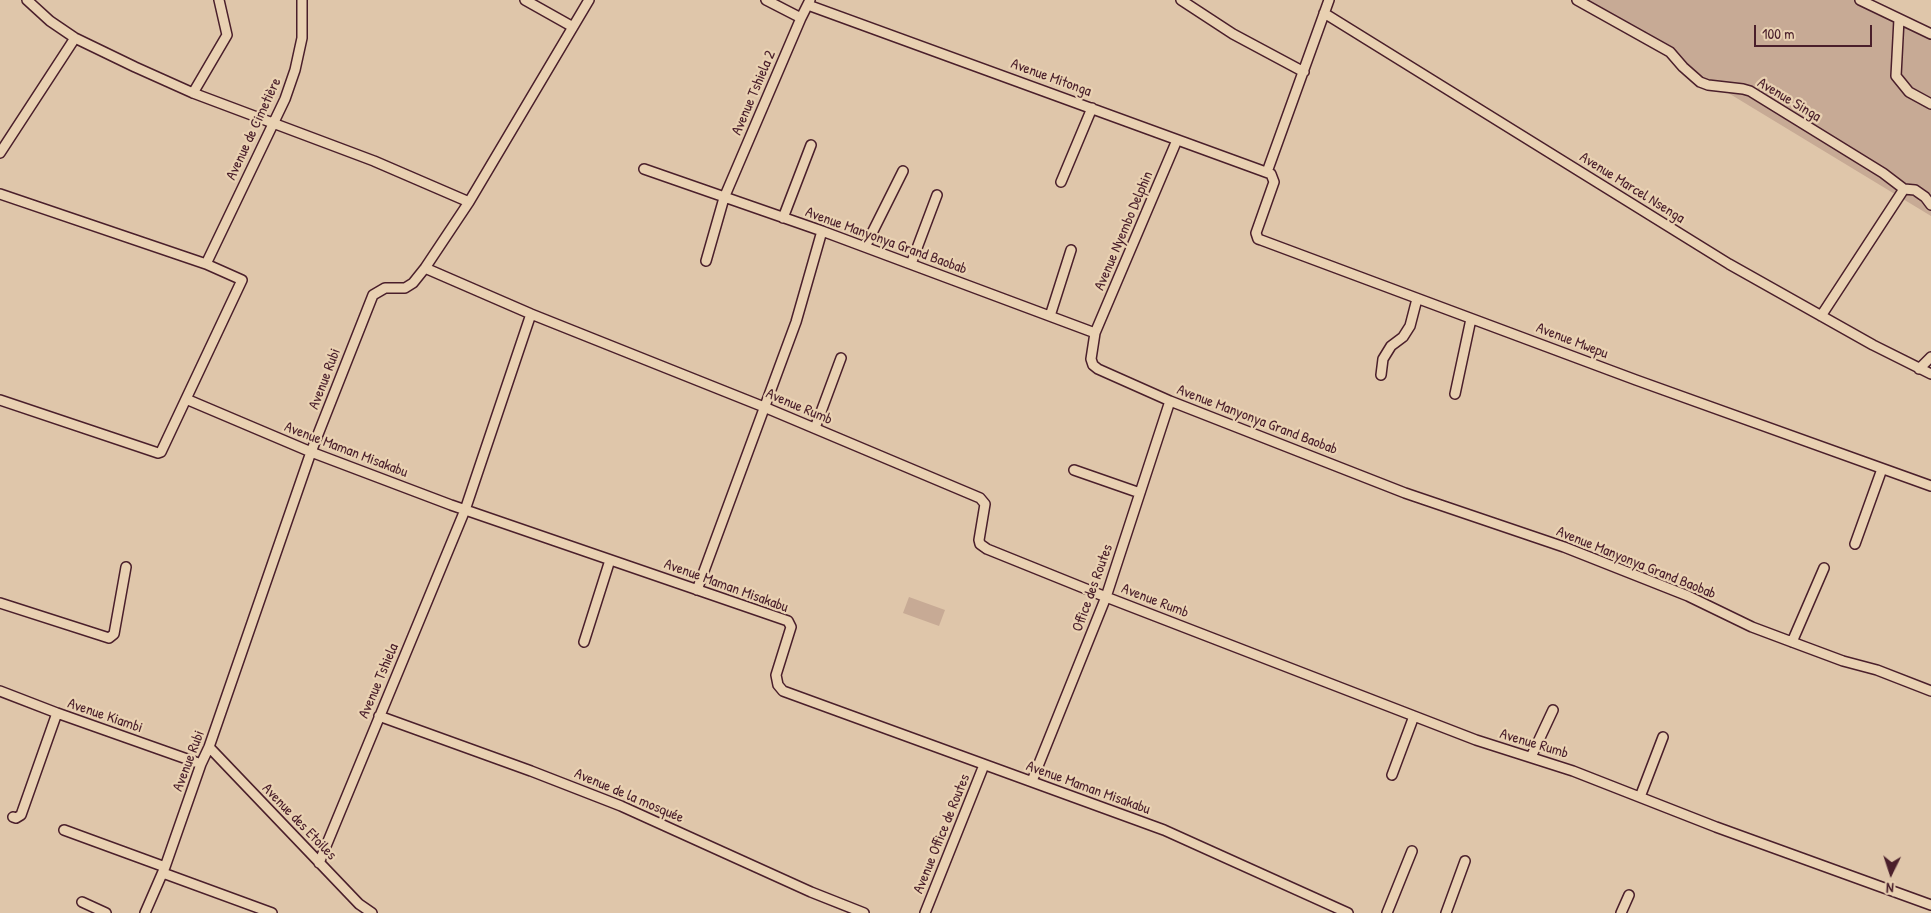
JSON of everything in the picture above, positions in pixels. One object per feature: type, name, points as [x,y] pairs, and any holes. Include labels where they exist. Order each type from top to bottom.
[{"type":"street","points":[[28,0],[50,20],[75,38],[135,67],[193,93],[374,161],[469,202]]},
{"type":"street","points":[[193,93],[227,35],[219,0]]},
{"type":"street","name":"Avenue de Cimetière","points":[[206,264],[285,99],[295,70],[302,38],[302,0]]},
{"type":"street","points":[[525,0],[573,27]]},
{"type":"street","name":"Avenue Rubi","points":[[145,913],[164,870],[201,764],[209,747],[311,452],[373,295],[385,288],[405,288],[413,283],[425,268],[469,202],[589,0]]},
{"type":"street","points":[[766,0],[801,18]]},
{"type":"street","points":[[1181,0],[1192,3],[1233,34],[1304,72]]},
{"type":"street","points":[[1267,172],[1329,0]]},
{"type":"street","name":"Avenue Singa","points":[[1577,0],[1670,52],[1700,82],[1708,85],[1750,91],[1883,173],[1904,189],[1915,190],[1925,197],[1931,205]]},
{"type":"street","points":[[1860,0],[1931,34]]},
{"type":"street","name":"Avenue Tshiela 2","points":[[706,261],[724,198],[809,2]]},
{"type":"street","name":"Avenue Mitonga","points":[[809,2],[1267,172]]},
{"type":"street","name":"Avenue Marcel Nsenga","points":[[1324,13],[1729,264],[1821,316],[1931,374]]},
{"type":"street","points":[[1898,19],[1896,76],[1908,92],[1931,104]]},
{"type":"street","points":[[0,153],[75,38]]},
{"type":"street","points":[[1061,182],[1092,108]]},
{"type":"street","name":"Avenue Nyembo Delphin","points":[[1095,333],[1177,140]]},
{"type":"street","points":[[783,218],[811,145]]},
{"type":"street","name":"Avenue Manyonya Grand Baobab","points":[[644,169],[822,231],[1095,333],[1091,359],[1093,365],[1098,369],[1170,401],[1405,493],[1564,547],[1688,596],[1752,627],[1895,676],[1931,691]]},
{"type":"street","points":[[865,247],[903,171]]},
{"type":"street","name":"Avenue Mwepu","points":[[1267,172],[1274,177],[1273,186],[1257,228],[1256,236],[1258,239],[1471,319],[1931,486]]},
{"type":"street","points":[[1821,316],[1904,189]]},
{"type":"street","points":[[0,194],[206,264],[240,278],[242,281],[163,450],[158,453],[0,400]]},
{"type":"street","points":[[911,264],[937,195]]},
{"type":"street","points":[[697,590],[796,322],[822,231]]},
{"type":"street","points":[[1050,316],[1071,250]]},
{"type":"street","name":"Avenue Rumb","points":[[425,268],[531,314],[764,407],[980,498],[985,504],[979,536],[980,544],[983,546],[1106,597],[1476,740],[1574,771],[1716,827],[1931,905]]},
{"type":"street","points":[[1381,374],[1383,359],[1392,346],[1404,337],[1410,326],[1417,299]]},
{"type":"street","name":"Avenue Tshiela","points":[[320,863],[465,510],[531,314]]},
{"type":"street","points":[[1455,394],[1471,319]]},
{"type":"street","points":[[1919,369],[1931,357]]},
{"type":"street","points":[[815,428],[841,358]]},
{"type":"street","name":"Avenue Maman Misakabu","points":[[186,400],[311,452],[465,510],[790,623],[791,627],[776,675],[778,685],[783,691],[1164,830],[1348,913]]},
{"type":"street","name":"Office des Routes","points":[[1032,781],[1106,597],[1170,401]]},
{"type":"street","points":[[1855,544],[1882,469]]},
{"type":"street","points":[[1074,470],[1140,493]]},
{"type":"street","points":[[584,642],[610,560]]},
{"type":"street","points":[[0,603],[106,639],[111,638],[114,634],[126,567]]},
{"type":"street","points":[[1792,642],[1824,568]]},
{"type":"street","name":"Avenue Kiambi","points":[[0,692],[56,714],[201,764]]},
{"type":"street","points":[[1531,758],[1553,710]]},
{"type":"street","points":[[13,817],[16,818],[21,815],[56,714]]},
{"type":"street","name":"Avenue de la mosquée","points":[[379,716],[622,806],[810,892],[864,913]]},
{"type":"street","points":[[1392,775],[1414,716]]},
{"type":"street","points":[[1640,797],[1664,737]]},
{"type":"street","name":"Avenue des Etoiles","points":[[209,747],[359,904],[372,913]]},
{"type":"street","name":"Avenue Office de Routes","points":[[925,913],[984,765]]},
{"type":"street","points":[[64,830],[272,913]]},
{"type":"street","points":[[1387,913],[1412,851]]},
{"type":"street","points":[[1446,913],[1464,861]]},
{"type":"street","points":[[1621,913],[1629,895]]},
{"type":"street","points":[[82,902],[106,913]]},
{"type":"shaded area","points":[[1575,0],[1870,0],[1931,33],[1931,216]]},
{"type":"shaded area","points":[[909,597],[945,610],[939,626],[903,613]]}]
